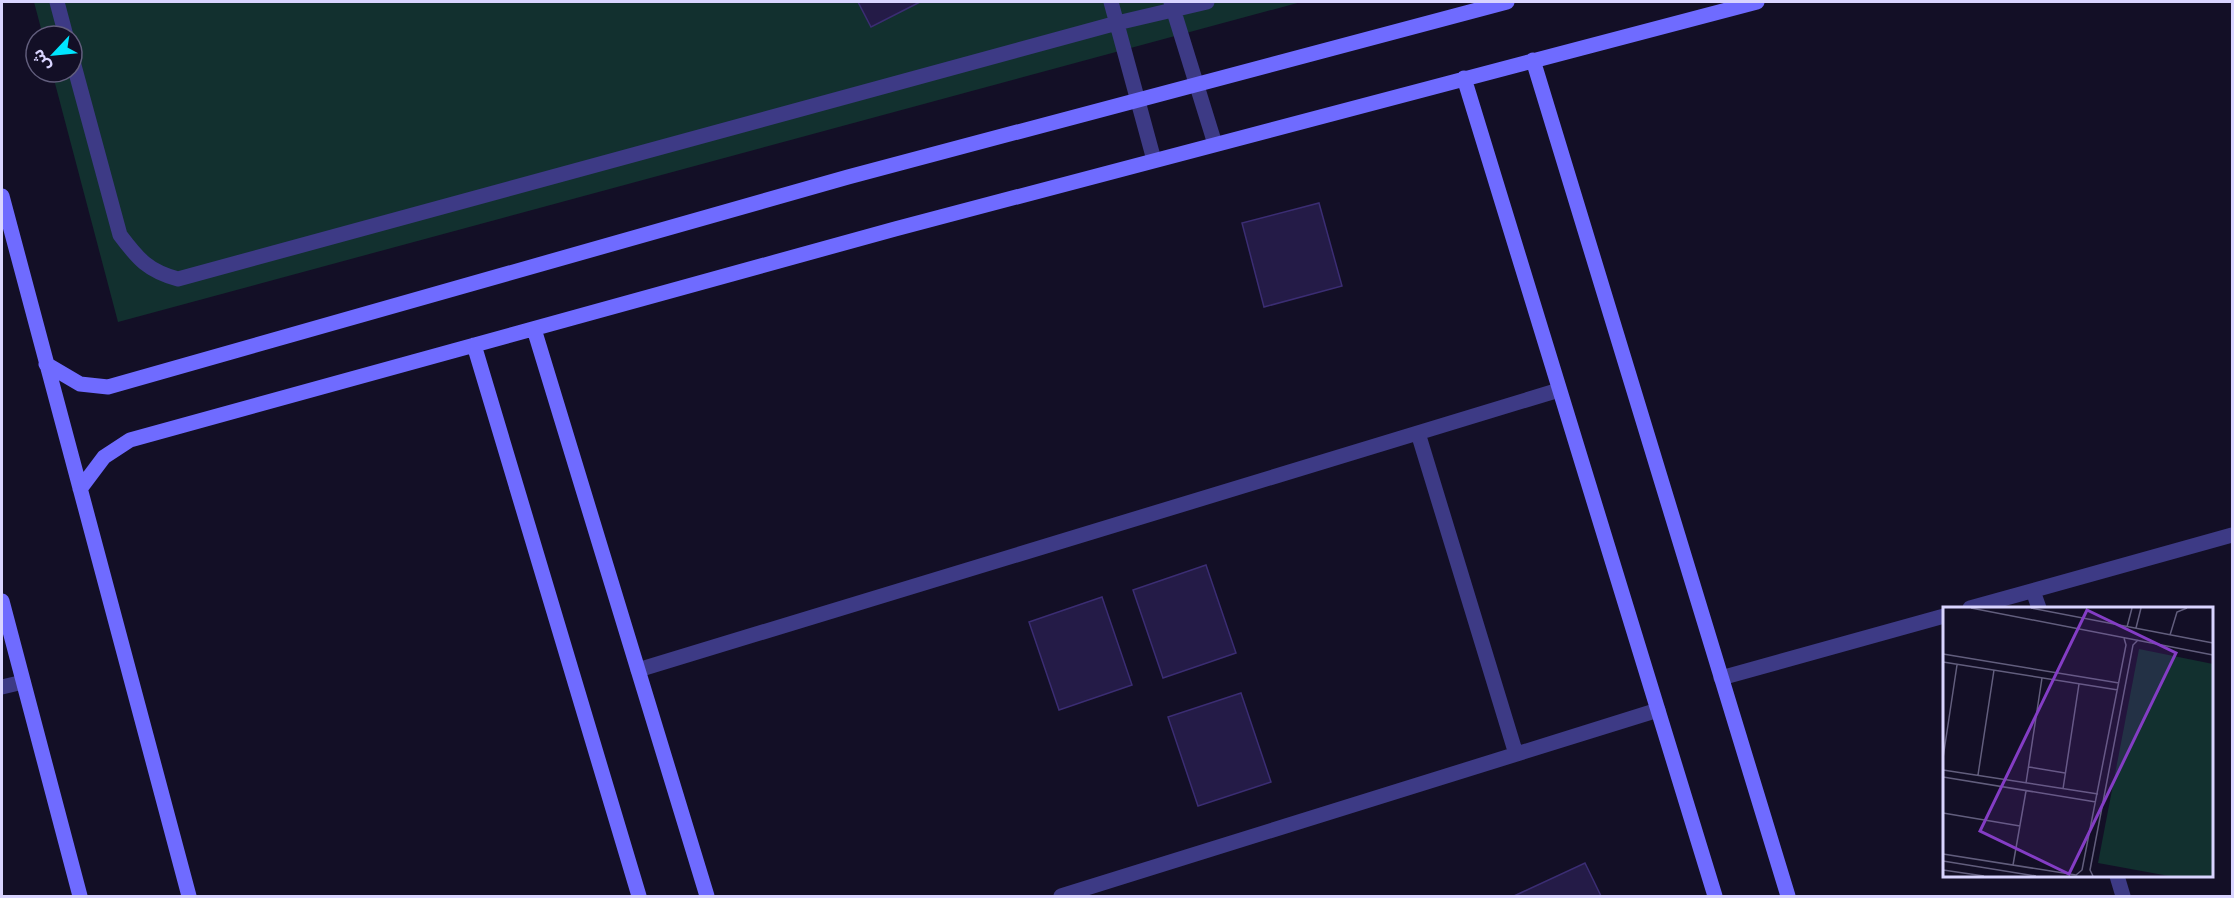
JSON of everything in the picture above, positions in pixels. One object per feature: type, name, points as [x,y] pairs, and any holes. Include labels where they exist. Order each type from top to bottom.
[{"type":"street","points":[[57,2],[63,24]]},
{"type":"street","points":[[1111,2],[1154,160]]},
{"type":"street","points":[[79,84],[120,236],[138,258],[151,268],[158,273],[178,279],[1173,6],[1207,2]]},
{"type":"street","points":[[46,364],[80,384],[108,387],[837,180],[1507,2]]},
{"type":"street","points":[[80,489],[104,457],[130,441],[1154,160],[1757,2]]},
{"type":"street","points":[[1173,6],[1215,144]]},
{"type":"street","points":[[1533,60],[1788,897]]},
{"type":"street","points":[[1464,78],[1715,897]]},
{"type":"street","points":[[2,196],[189,897]]},
{"type":"street","points":[[534,329],[707,897]]},
{"type":"street","points":[[474,345],[639,897]]},
{"type":"street","points":[[638,670],[1559,390]]},
{"type":"street","points":[[1418,433],[1516,754]]},
{"type":"street","points":[[1977,607],[2232,535]]},
{"type":"street","points":[[2033,591],[2038,607]]},
{"type":"street","points":[[2,601],[80,897]]},
{"type":"street","points":[[1721,678],[1943,615]]},
{"type":"street","points":[[2,687],[23,682]]},
{"type":"street","points":[[1061,897],[1658,710]]},
{"type":"street","points":[[2117,877],[2123,897]]},
{"type":"green space","points":[[34,2],[1301,2],[118,322],[55,84],[84,84],[84,24],[40,24]]},
{"type":"building","points":[[858,2],[920,2],[871,27]]},
{"type":"building","points":[[1319,203],[1342,286],[1264,307],[1242,223]]},
{"type":"building","points":[[1206,565],[1236,653],[1163,678],[1133,590]]},
{"type":"building","points":[[1102,597],[1132,685],[1059,710],[1029,622]]},
{"type":"building","points":[[1241,693],[1271,782],[1198,806],[1168,717]]},
{"type":"building","points":[[1585,863],[1601,896],[1514,896]]}]
